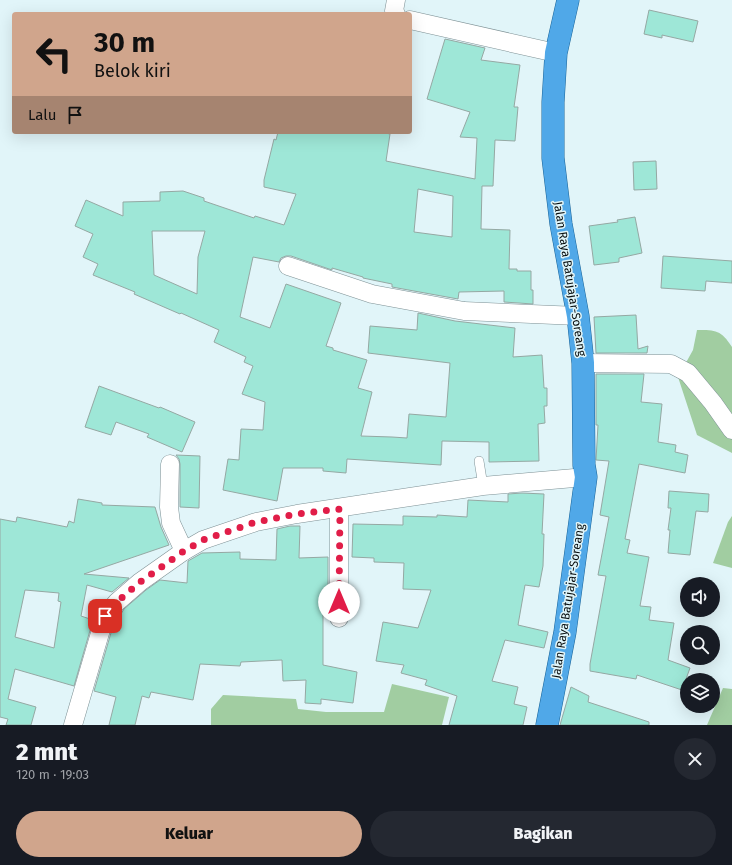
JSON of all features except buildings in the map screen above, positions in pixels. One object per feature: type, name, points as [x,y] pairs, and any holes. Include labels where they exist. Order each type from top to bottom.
[{"type":"highway","name":"Jalan Raya Batujajar-Soreang","points":[[547,725],[565,632],[586,477],[583,363],[578,316],[561,224],[553,158],[553,102],[556,53],[568,0]]},
{"type":"street","points":[[395,12],[396,0]]},
{"type":"street","points":[[412,20],[556,53]]},
{"type":"street","points":[[288,266],[372,294],[464,311],[578,316]]},
{"type":"street","points":[[583,363],[671,364],[688,373],[713,403],[732,430]]},
{"type":"street","points":[[170,464],[169,507],[171,523],[184,551]]},
{"type":"street","points":[[73,725],[105,616],[117,602],[140,582],[184,551],[221,533],[256,522],[297,514],[340,509],[425,494],[483,486],[586,477]]},
{"type":"street","points":[[339,618],[340,509]]},
{"type":"lane","points":[[479,461],[483,486]]},
{"type":"green space","points":[[697,330],[718,332],[725,337],[732,347],[732,453],[697,435],[678,377],[693,350]]},
{"type":"green space","points":[[732,516],[732,568],[713,563],[728,522]]},
{"type":"green space","points":[[392,684],[449,697],[442,725],[211,725],[211,709],[223,695],[296,699],[298,709],[326,712],[384,712]]},
{"type":"green space","points":[[723,688],[732,689],[732,725],[707,725],[712,713],[720,713],[720,695]]},
{"type":"route","points":[[105,616],[117,602],[140,582],[164,564],[203,540],[256,522],[297,514],[340,509],[339,602]]}]
